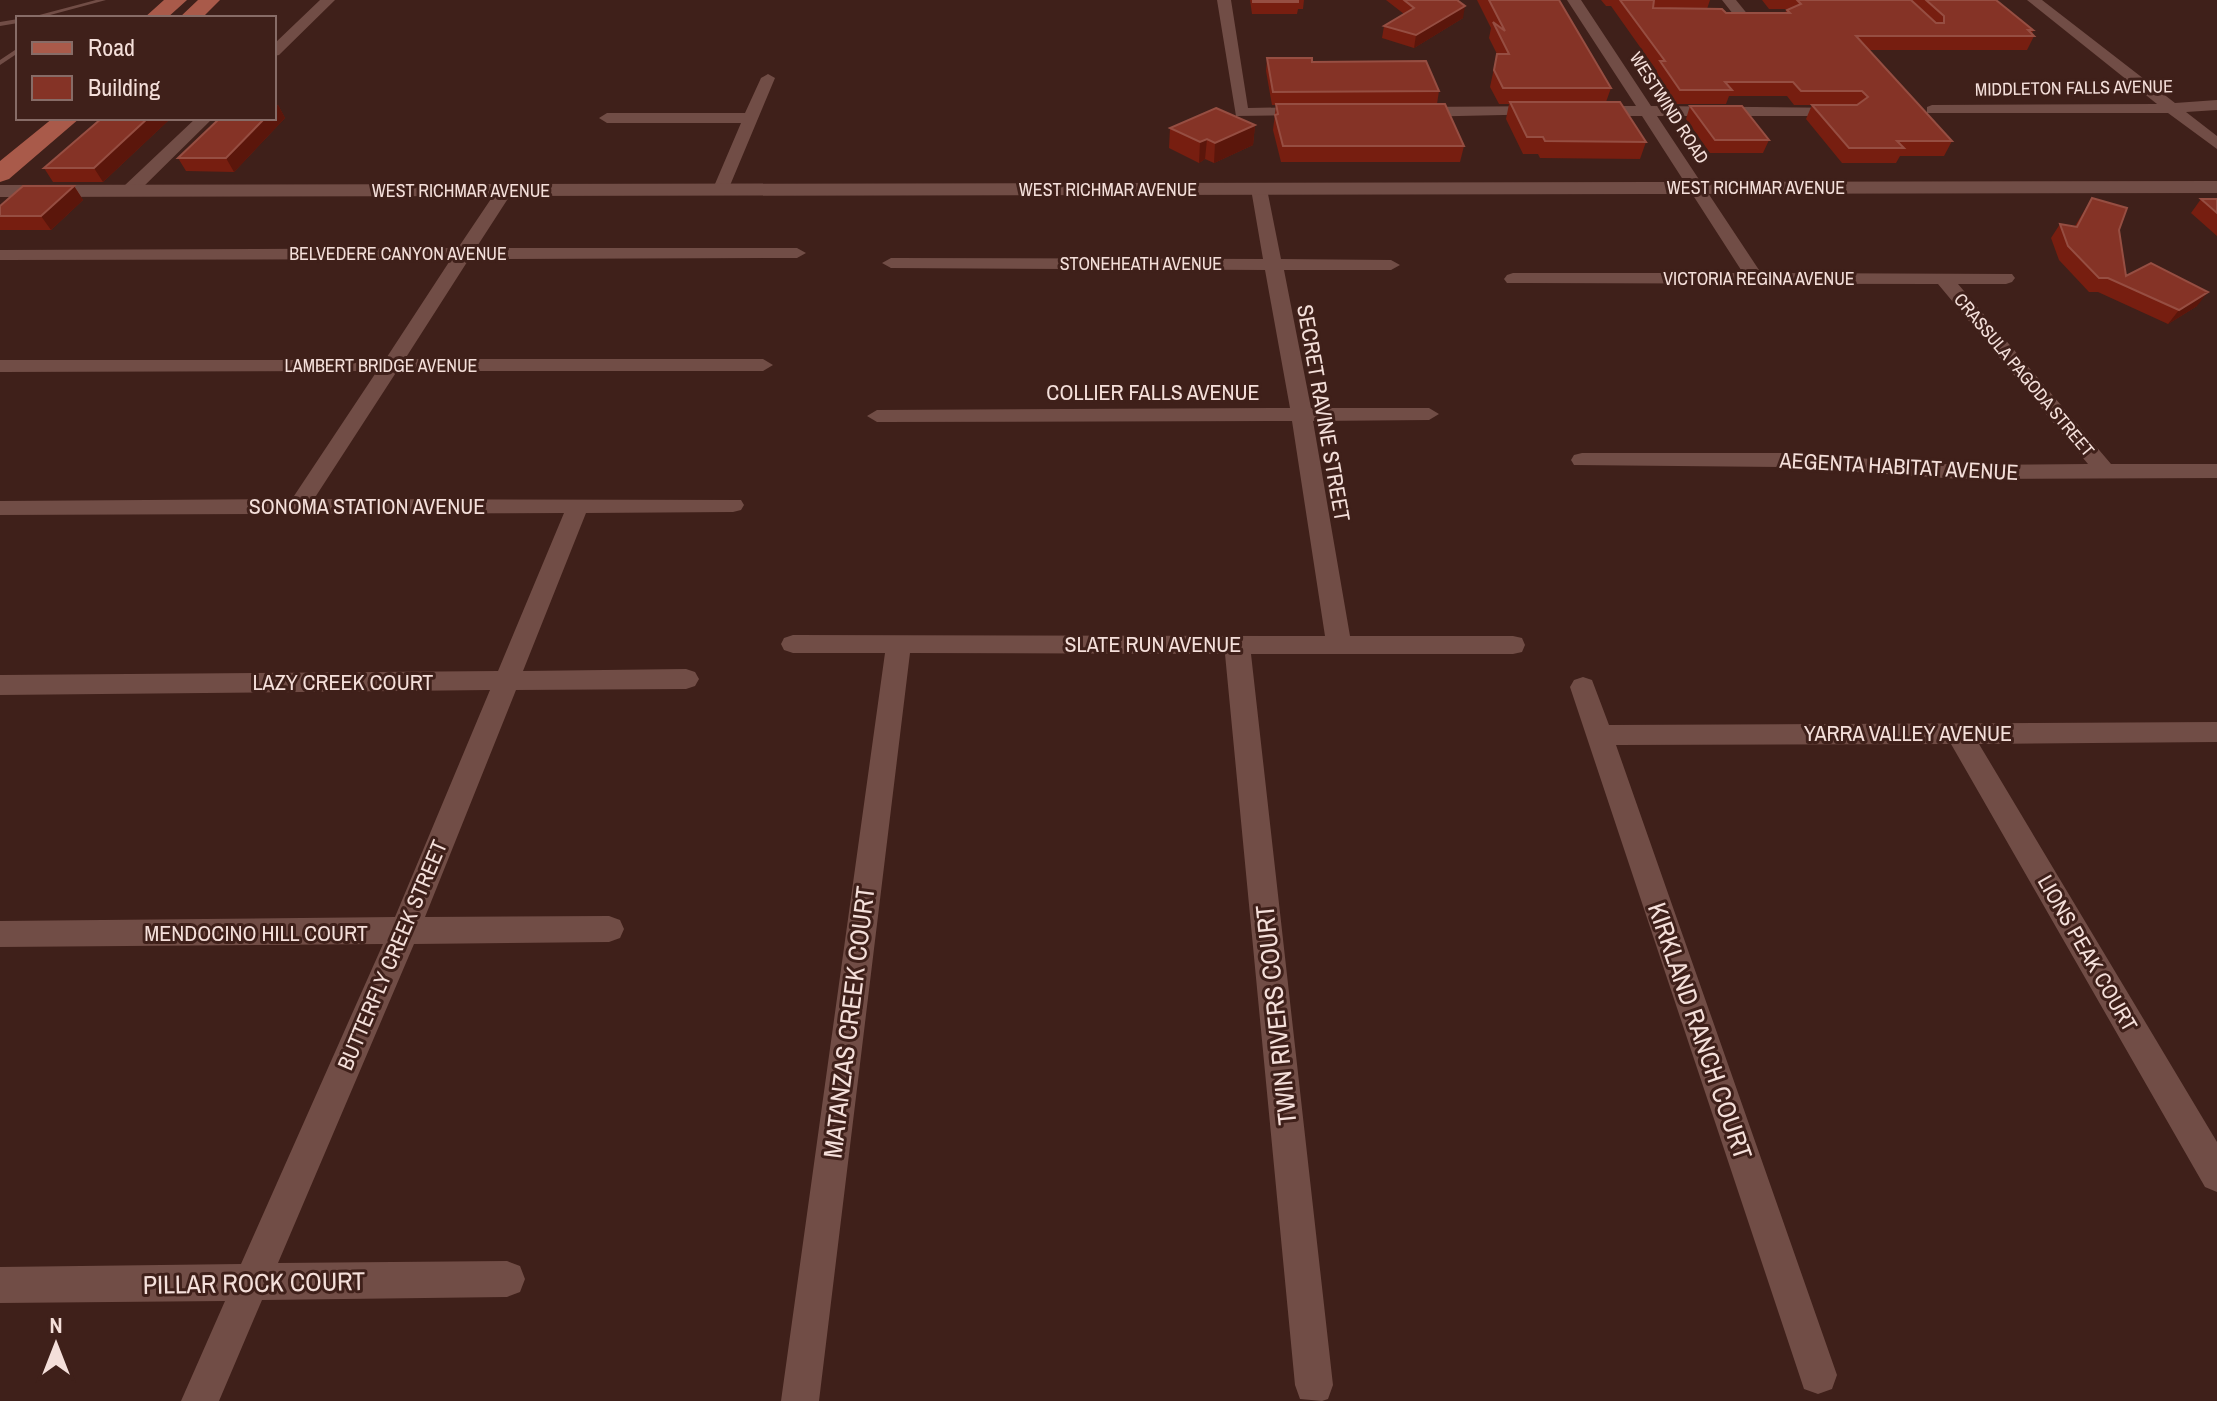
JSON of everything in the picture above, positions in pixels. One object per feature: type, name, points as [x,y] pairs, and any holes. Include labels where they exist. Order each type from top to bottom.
[{"type":"main road","points":[[157,16],[177,0]]},
{"type":"main road","points":[[191,16],[210,0]]},
{"type":"main road","points":[[0,174],[66,120]]},
{"type":"street","points":[[276,50],[328,0]]},
{"type":"street","points":[[1224,0],[1241,113],[1320,112]]},
{"type":"street","name":"WESTWIND ROAD","points":[[1574,0],[1756,279]]},
{"type":"street","points":[[1729,0],[1742,16]]},
{"type":"street","points":[[2034,0],[2217,144]]},
{"type":"street","points":[[720,191],[768,78]]},
{"type":"street","name":"MIDDLETON FALLS AVENUE","points":[[1932,110],[2217,105]]},
{"type":"street","points":[[1399,112],[1850,111]]},
{"type":"street","points":[[607,118],[751,118]]},
{"type":"street","points":[[130,190],[203,120]]},
{"type":"street","name":"WEST RICHMAR AVENUE","points":[[0,191],[2217,187]]},
{"type":"street","name":"SECRET RAVINE STREET","points":[[1259,189],[1302,415],[1339,645]]},
{"type":"street","points":[[298,507],[505,191]]},
{"type":"street","name":"BELVEDERE CANYON AVENUE","points":[[0,255],[797,253]]},
{"type":"street","name":"STONEHEATH AVENUE","points":[[891,263],[1391,265]]},
{"type":"street","name":"CRASSULA PAGODA STREET","points":[[1943,278],[2106,472]]},
{"type":"street","name":"VICTORIA REGINA AVENUE","points":[[1513,279],[2006,278]]},
{"type":"street","name":"LAMBERT BRIDGE AVENUE","points":[[0,366],[763,365]]},
{"type":"street","name":"COLLIER FALLS AVENUE","points":[[877,416],[1429,414]]},
{"type":"street","name":"AEGENTA HABITAT AVENUE","points":[[1582,460],[1784,460],[1959,472],[2217,471]]},
{"type":"street","name":"SONOMA STATION AVENUE","points":[[0,508],[733,505]]},
{"type":"street","name":"BUTTERFLY CREEK STREET","points":[[200,1401],[404,932],[578,506]]},
{"type":"street","name":"SLATE RUN AVENUE","points":[[793,644],[1513,645]]},
{"type":"street","name":"MATANZAS CREEK COURT","points":[[800,1401],[899,644]]},
{"type":"street","name":"TWIN RIVERS COURT","points":[[1237,644],[1314,1385]]},
{"type":"street","name":"LAZY CREEK COURT","points":[[0,685],[686,679]]},
{"type":"street","name":"KIRKLAND RANCH COURT","points":[[1583,687],[1818,1375]]},
{"type":"street","name":"LIONS PEAK COURT","points":[[1958,732],[2217,1175]]},
{"type":"street","name":"YARRA VALLEY AVENUE","points":[[1600,735],[2217,732]]},
{"type":"street","name":"MENDOCINO HILL COURT","points":[[0,934],[609,929]]},
{"type":"street","name":"PILLAR ROCK COURT","points":[[0,1285],[507,1279]]},
{"type":"lane","points":[[39,16],[103,0]]},
{"type":"lane","points":[[57,16],[67,9]]},
{"type":"building","points":[[1298,0],[1298,2],[1253,2]]},
{"type":"building","points":[[1404,0],[1457,0],[1465,6],[1416,35],[1384,26],[1414,8]]},
{"type":"building","points":[[1489,0],[1559,0],[1611,88],[1503,88],[1494,70],[1497,54],[1509,54],[1493,22],[1505,31]]},
{"type":"building","points":[[1620,0],[1654,0],[1653,8],[1790,13],[1787,10],[1801,4],[1797,0],[1911,0],[1936,23],[1944,23],[1944,16],[1926,0],[1996,0],[2033,30],[2028,30],[2034,36],[1856,36],[1952,141],[1897,141],[1904,148],[1849,148],[1812,105],[1857,105],[1868,97],[1862,91],[1801,91],[1793,82],[1725,82],[1732,90],[1680,90],[1660,61],[1665,61]]},
{"type":"building","points":[[1267,58],[1312,58],[1312,62],[1426,61],[1439,91],[1273,92]]},
{"type":"building","points":[[1510,102],[1620,102],[1646,142],[1545,141],[1543,137],[1527,137]]},
{"type":"building","points":[[1276,104],[1445,104],[1464,146],[1283,146],[1275,115],[1278,114]]},
{"type":"building","points":[[1690,106],[1742,106],[1769,140],[1715,140]]},
{"type":"building","points":[[1216,108],[1255,125],[1215,143],[1207,139],[1200,142],[1170,128]]},
{"type":"building","points":[[100,120],[146,120],[94,168],[44,168]]},
{"type":"building","points":[[218,120],[263,120],[226,158],[178,158]]},
{"type":"building","points":[[23,186],[74,186],[41,216],[0,216],[0,206]]},
{"type":"building","points":[[2092,198],[2127,208],[2119,230],[2126,276],[2151,263],[2208,292],[2179,310],[2108,278],[2099,278],[2068,246],[2060,224],[2077,227]]},
{"type":"building","points":[[2201,199],[2217,199],[2217,213]]}]
